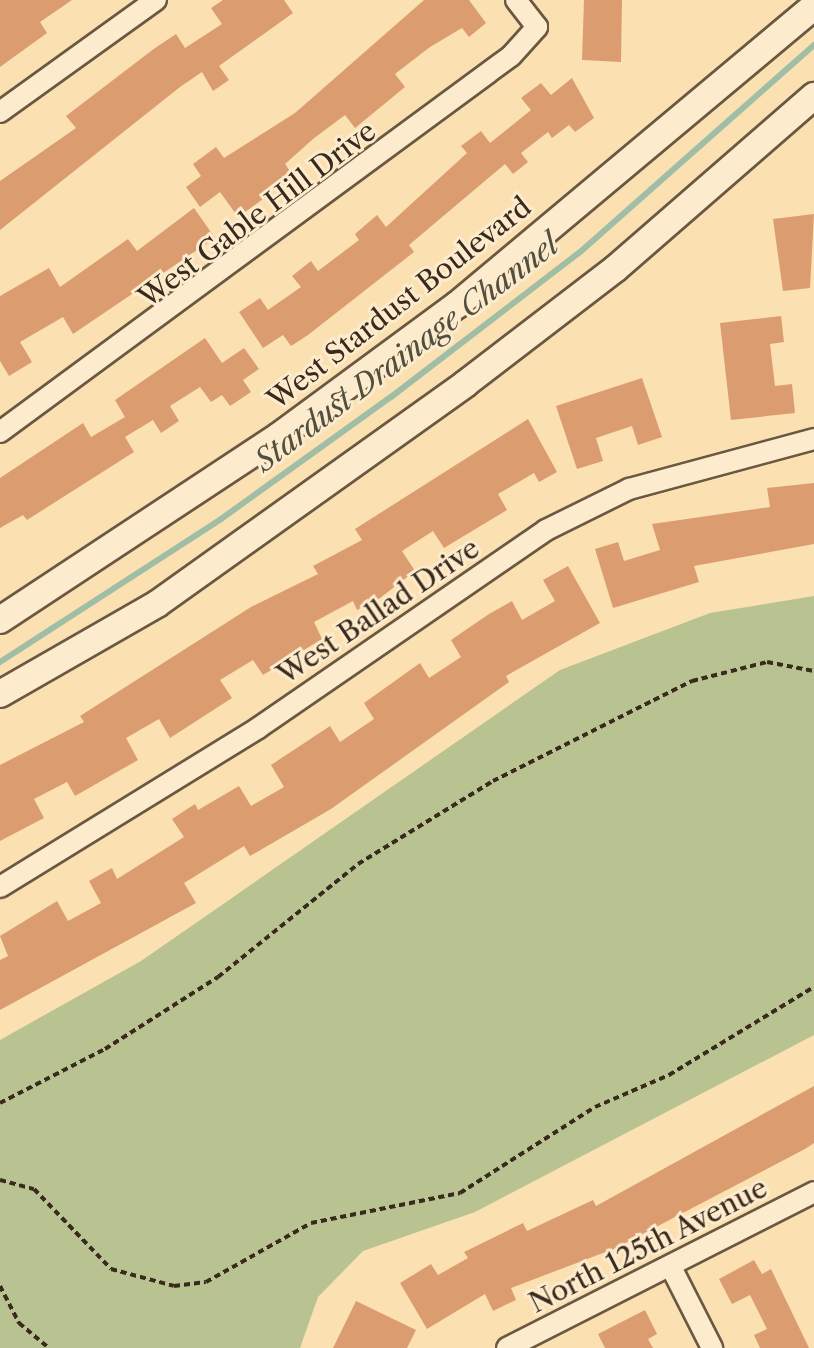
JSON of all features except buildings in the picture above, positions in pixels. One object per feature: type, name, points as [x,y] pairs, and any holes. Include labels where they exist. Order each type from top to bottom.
[{"type":"street","points":[[0,112],[156,0]]},
{"type":"street","name":"West Gable Hill Drive","points":[[0,432],[338,189],[511,56],[537,27],[516,0]]},
{"type":"street","name":"West Stardust Boulevard","points":[[0,620],[267,445],[457,305],[814,6]]},
{"type":"street","points":[[0,694],[157,604],[465,384],[615,269],[814,96]]},
{"type":"street","name":"West Ballad Drive","points":[[0,887],[258,728],[546,530],[629,489],[814,439]]},
{"type":"street","name":"North 125th Avenue","points":[[507,1348],[672,1269],[814,1192]]},
{"type":"street","points":[[672,1269],[712,1348]]},
{"type":"path","points":[[0,1103],[105,1049],[218,977],[358,864],[493,781],[692,681],[767,662],[814,671]]},
{"type":"path","points":[[0,1180],[34,1189],[111,1269],[174,1286],[206,1282],[311,1223],[460,1193],[572,1120],[669,1075],[814,987]]},
{"type":"path","points":[[0,1286],[19,1323],[49,1348]]},
{"type":"green space","points":[[814,596],[814,1035],[475,1212],[363,1251],[318,1297],[300,1348],[0,1348],[0,1040],[141,961],[560,670],[710,613]]},
{"type":"waterway","name":"Stardust Drainage Channel","points":[[0,662],[221,519],[391,397],[579,253],[814,45]]}]
